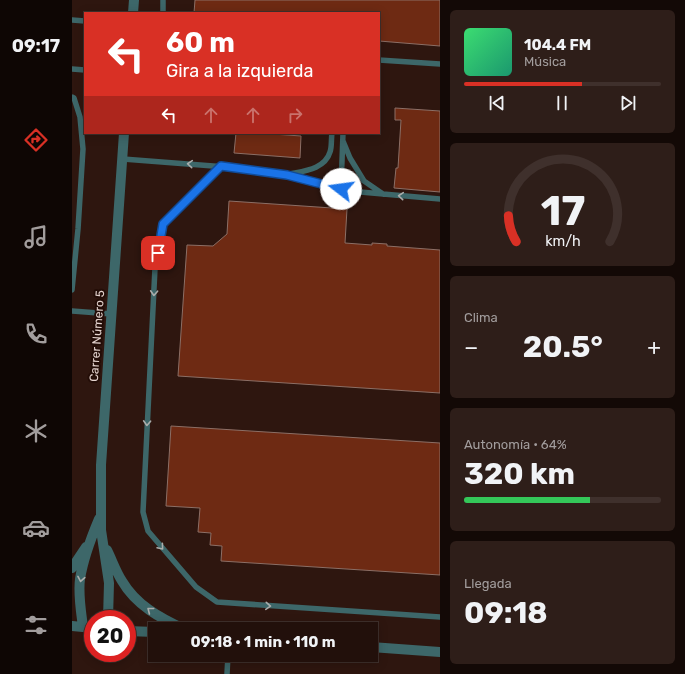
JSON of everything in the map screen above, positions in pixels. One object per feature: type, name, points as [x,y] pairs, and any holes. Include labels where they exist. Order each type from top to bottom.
[{"type":"street","points":[[133,12],[134,0]]},
{"type":"street","name":"Carrer Número 5","points":[[108,610],[109,583],[102,541],[100,517],[101,465],[124,134]]},
{"type":"street","points":[[84,612],[80,596],[80,579],[90,541],[100,517]]},
{"type":"street","points":[[72,568],[90,541]]},
{"type":"street","name":"Carrer Número 5","points":[[102,541],[122,582],[137,600],[159,617],[169,622]]},
{"type":"street","points":[[72,626],[84,627]]},
{"type":"street","points":[[136,631],[148,632]]},
{"type":"street","points":[[378,648],[440,652]]},
{"type":"lane","points":[[163,0],[163,12]]},
{"type":"lane","points":[[72,20],[84,21]]},
{"type":"lane","points":[[380,60],[440,64]]},
{"type":"lane","points":[[72,69],[84,70]]},
{"type":"lane","points":[[72,97],[74,98],[82,117],[83,149],[78,229],[72,290]]},
{"type":"lane","points":[[287,175],[310,170],[323,164],[330,153],[332,134]]},
{"type":"lane","points":[[341,189],[343,134]]},
{"type":"lane","points":[[343,141],[350,158],[364,181],[383,194]]},
{"type":"lane","points":[[123,159],[221,166],[287,175],[349,191],[440,199]]},
{"type":"lane","points":[[221,166],[163,224],[155,268],[143,512],[148,531],[196,588],[216,602],[440,617]]},
{"type":"lane","points":[[72,311],[112,314]]},
{"type":"lane","points":[[227,674],[228,662]]},
{"type":"building","points":[[195,0],[440,0],[440,46],[380,41],[380,12],[194,12]]},
{"type":"building","points":[[395,108],[440,111],[440,192],[394,188],[396,168],[398,168],[401,120],[395,120]]},
{"type":"building","points":[[236,134],[301,136],[300,158],[234,153]]},
{"type":"building","points":[[229,201],[347,209],[345,243],[372,245],[372,243],[387,244],[387,246],[440,250],[440,393],[178,376],[187,245],[213,246],[227,234]]},
{"type":"building","points":[[171,426],[440,443],[440,575],[221,561],[222,546],[210,545],[211,533],[198,532],[200,508],[166,506]]},
{"type":"route","points":[[158,253],[163,224],[221,166],[287,175],[341,189]]}]
